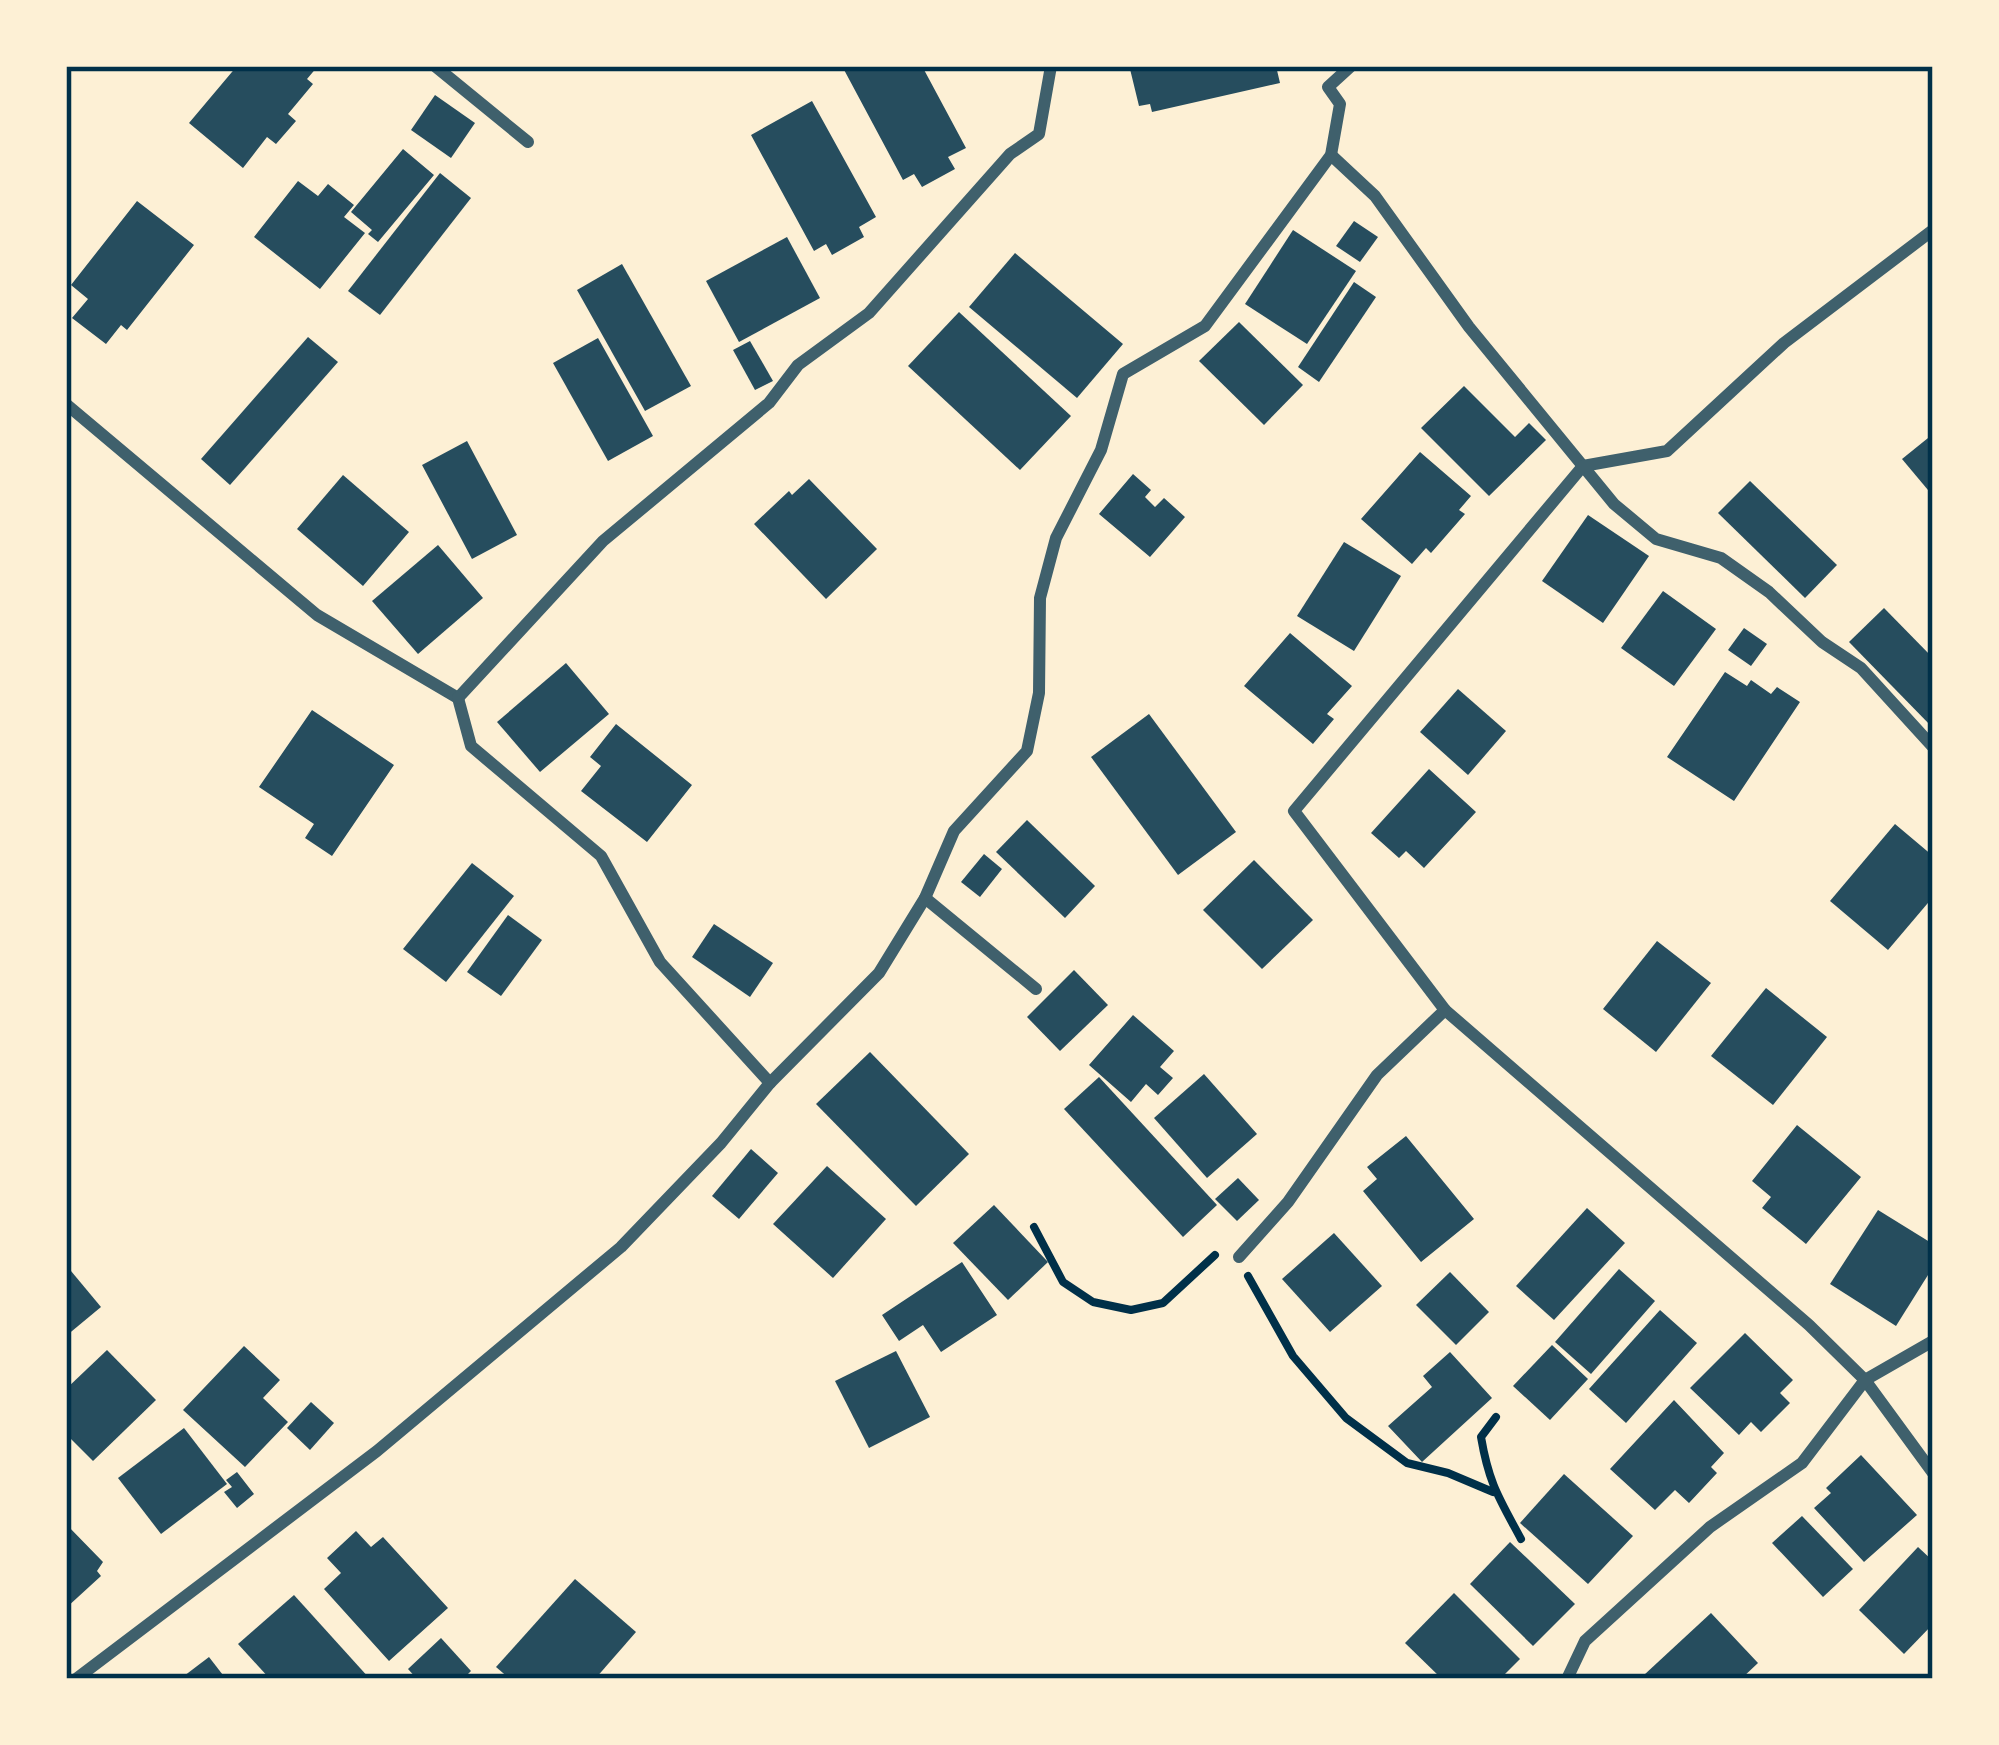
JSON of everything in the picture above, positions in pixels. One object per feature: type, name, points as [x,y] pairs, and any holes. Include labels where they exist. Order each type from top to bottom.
[{"type":"street","points":[[435,66],[528,142]]},
{"type":"street","points":[[458,698],[603,541],[769,403],[798,365],[869,313],[1010,154],[1039,134],[1051,66]]},
{"type":"street","points":[[76,1679],[377,1451],[621,1247],[721,1143],[770,1083],[879,973],[925,898],[954,831],[1027,751],[1039,693],[1040,598],[1056,538],[1101,450],[1123,374],[1205,326],[1330,155],[1340,104],[1328,87],[1351,66]]},
{"type":"street","points":[[1330,155],[1375,196],[1468,327],[1614,504],[1656,539],[1720,558],[1769,592],[1822,641],[1861,668],[1933,747]]},
{"type":"street","points":[[1933,230],[1784,343],[1667,451],[1583,466],[1294,811],[1445,1010],[1809,1325],[1864,1379],[1933,1473]]},
{"type":"street","points":[[66,404],[317,615],[458,698],[471,746],[601,856],[659,962],[770,1083]]},
{"type":"street","points":[[925,898],[1036,989]]},
{"type":"street","points":[[1239,1257],[1288,1202],[1377,1075],[1445,1010]]},
{"type":"street","points":[[1567,1679],[1585,1641],[1710,1527],[1802,1463],[1864,1379],[1933,1341]]},
{"type":"path","points":[[1034,1227],[1063,1282],[1093,1302],[1131,1310],[1163,1303],[1216,1254],[1239,1257],[1293,1356],[1346,1418],[1407,1463],[1448,1473],[1492,1492]]},
{"type":"path","points":[[1496,1417],[1481,1437],[1492,1492],[1521,1539]]},
{"type":"building","points":[[237,66],[318,66],[307,79],[313,84],[288,114],[296,121],[276,144],[267,137],[243,168],[189,123]]},
{"type":"building","points":[[842,66],[922,66],[966,148],[948,157],[955,169],[922,187],[914,174],[903,180]]},
{"type":"building","points":[[1276,66],[1280,83],[1152,112],[1150,104],[1139,106],[1130,69]]},
{"type":"building","points":[[435,95],[475,123],[451,158],[411,130]]},
{"type":"building","points":[[812,101],[876,217],[859,227],[864,237],[832,255],[826,244],[814,251],[751,135]]},
{"type":"building","points":[[403,149],[434,175],[378,242],[351,212]]},
{"type":"building","points":[[440,173],[471,198],[380,315],[348,291]]},
{"type":"building","points":[[298,181],[318,196],[328,184],[354,205],[344,217],[365,233],[320,289],[254,237]]},
{"type":"building","points":[[137,201],[194,245],[127,330],[121,325],[106,344],[72,318],[88,299],[71,285]]},
{"type":"building","points":[[1354,221],[1378,237],[1360,262],[1336,246]]},
{"type":"building","points":[[1293,230],[1356,271],[1307,344],[1245,304]]},
{"type":"building","points":[[787,237],[820,298],[739,342],[706,281]]},
{"type":"building","points":[[1015,253],[1123,344],[1077,398],[969,307]]},
{"type":"building","points":[[622,264],[691,386],[645,411],[577,290]]},
{"type":"building","points":[[1354,282],[1376,297],[1319,382],[1298,367]]},
{"type":"building","points":[[959,312],[1071,416],[1020,470],[908,366]]},
{"type":"building","points":[[1239,322],[1303,385],[1264,425],[1199,361]]},
{"type":"building","points":[[308,337],[338,362],[230,485],[201,459]]},
{"type":"building","points":[[598,338],[653,436],[608,461],[553,363]]},
{"type":"building","points":[[750,341],[773,381],[755,390],[733,350]]},
{"type":"building","points":[[1464,386],[1515,437],[1529,423],[1546,440],[1489,496],[1421,428]]},
{"type":"building","points":[[1933,434],[1933,496],[1902,459]]},
{"type":"building","points":[[467,441],[517,535],[472,559],[422,465]]},
{"type":"building","points":[[1420,452],[1471,496],[1459,510],[1465,514],[1431,553],[1426,548],[1412,564],[1361,519]]},
{"type":"building","points":[[1133,474],[1151,490],[1145,497],[1155,507],[1164,498],[1185,517],[1150,557],[1099,514]]},
{"type":"building","points":[[343,475],[409,532],[363,586],[297,529]]},
{"type":"building","points":[[809,479],[877,549],[826,599],[754,524]]},
{"type":"building","points":[[1750,481],[1837,565],[1805,598],[1718,513]]},
{"type":"building","points":[[1588,515],[1649,556],[1603,623],[1542,581]]},
{"type":"building","points":[[1344,542],[1401,576],[1354,651],[1297,616]]},
{"type":"building","points":[[438,545],[483,598],[418,654],[372,601]]},
{"type":"building","points":[[1663,591],[1716,629],[1674,686],[1621,648]]},
{"type":"building","points":[[1884,608],[1933,658],[1933,728],[1849,642]]},
{"type":"building","points":[[1744,628],[1767,644],[1751,666],[1728,650]]},
{"type":"building","points":[[1290,633],[1352,686],[1327,714],[1334,719],[1313,744],[1244,686]]},
{"type":"building","points":[[566,663],[609,714],[540,772],[497,722]]},
{"type":"building","points":[[1725,672],[1747,686],[1751,680],[1771,694],[1777,687],[1800,702],[1734,801],[1667,757]]},
{"type":"building","points":[[1458,689],[1506,731],[1468,775],[1420,732]]},
{"type":"building","points":[[312,710],[394,765],[332,856],[305,838],[314,824],[259,787]]},
{"type":"building","points":[[1149,714],[1236,832],[1178,875],[1091,757]]},
{"type":"building","points":[[616,724],[692,785],[647,842],[581,791],[601,766],[590,757]]},
{"type":"building","points":[[1429,769],[1476,812],[1424,868],[1406,851],[1399,858],[1371,833]]},
{"type":"building","points":[[1027,820],[1095,886],[1065,918],[996,852]]},
{"type":"building","points":[[1895,824],[1933,856],[1933,897],[1888,950],[1830,901]]},
{"type":"building","points":[[984,854],[1002,869],[980,897],[961,882]]},
{"type":"building","points":[[1254,860],[1313,920],[1262,969],[1203,910]]},
{"type":"building","points":[[472,863],[514,896],[446,982],[403,949]]},
{"type":"building","points":[[508,915],[542,940],[501,996],[467,972]]},
{"type":"building","points":[[714,924],[773,963],[750,997],[692,957]]},
{"type":"building","points":[[1657,941],[1711,983],[1656,1052],[1603,1009]]},
{"type":"building","points":[[1074,970],[1108,1005],[1060,1051],[1027,1017]]},
{"type":"building","points":[[1766,988],[1827,1037],[1773,1105],[1711,1056]]},
{"type":"building","points":[[1133,1015],[1174,1051],[1160,1067],[1173,1078],[1158,1095],[1146,1084],[1131,1102],[1089,1065]]},
{"type":"building","points":[[870,1052],[969,1154],[916,1206],[816,1104]]},
{"type":"building","points":[[1204,1074],[1257,1134],[1207,1178],[1154,1118]]},
{"type":"building","points":[[1099,1077],[1217,1205],[1183,1237],[1064,1109]]},
{"type":"building","points":[[1797,1125],[1861,1177],[1806,1244],[1762,1208],[1771,1197],[1752,1181]]},
{"type":"building","points":[[1406,1136],[1474,1219],[1421,1262],[1363,1191],[1377,1179],[1367,1167]]},
{"type":"building","points":[[751,1149],[778,1173],[739,1219],[712,1196]]},
{"type":"building","points":[[827,1166],[886,1219],[833,1278],[773,1224]]},
{"type":"building","points":[[1238,1178],[1259,1200],[1237,1221],[1215,1199]]},
{"type":"building","points":[[994,1205],[1048,1262],[1008,1300],[953,1243]]},
{"type":"building","points":[[1587,1208],[1625,1243],[1554,1320],[1516,1286]]},
{"type":"building","points":[[1878,1210],[1933,1244],[1933,1267],[1896,1326],[1830,1284]]},
{"type":"building","points":[[1334,1233],[1382,1286],[1330,1332],[1282,1279]]},
{"type":"building","points":[[962,1262],[997,1315],[941,1352],[923,1325],[899,1341],[882,1315]]},
{"type":"building","points":[[66,1265],[101,1307],[66,1336]]},
{"type":"building","points":[[1619,1269],[1655,1301],[1591,1374],[1555,1342]]},
{"type":"building","points":[[1450,1272],[1489,1312],[1456,1345],[1416,1305]]},
{"type":"building","points":[[1660,1310],[1697,1343],[1626,1423],[1589,1389]]},
{"type":"building","points":[[1745,1333],[1793,1380],[1780,1393],[1790,1403],[1761,1432],[1751,1422],[1739,1435],[1690,1388]]},
{"type":"building","points":[[1552,1345],[1588,1379],[1550,1420],[1513,1386]]},
{"type":"building","points":[[244,1346],[280,1380],[263,1398],[288,1422],[245,1467],[183,1410]]},
{"type":"building","points":[[107,1350],[156,1400],[93,1461],[66,1434],[66,1389]]},
{"type":"building","points":[[896,1351],[930,1417],[869,1448],[835,1381]]},
{"type":"building","points":[[1450,1352],[1492,1398],[1422,1462],[1388,1426],[1432,1387],[1423,1376]]},
{"type":"building","points":[[1674,1400],[1724,1453],[1711,1467],[1717,1473],[1689,1503],[1675,1490],[1655,1510],[1610,1469]]},
{"type":"building","points":[[311,1402],[334,1423],[310,1450],[287,1428]]},
{"type":"building","points":[[184,1428],[227,1484],[161,1534],[118,1478]]},
{"type":"building","points":[[1861,1455],[1917,1515],[1864,1562],[1814,1508],[1831,1493],[1826,1488]]},
{"type":"building","points":[[237,1472],[254,1494],[237,1508],[224,1492],[232,1487],[226,1480]]},
{"type":"building","points":[[1564,1474],[1633,1536],[1588,1584],[1520,1523]]},
{"type":"building","points":[[1802,1516],[1853,1569],[1823,1597],[1772,1543]]},
{"type":"building","points":[[66,1524],[103,1562],[97,1571],[101,1576],[66,1608]]},
{"type":"building","points":[[356,1531],[371,1547],[383,1537],[448,1608],[389,1661],[324,1589],[341,1573],[327,1558]]},
{"type":"building","points":[[1510,1542],[1575,1604],[1533,1646],[1470,1584]]},
{"type":"building","points":[[1918,1547],[1933,1561],[1933,1624],[1904,1654],[1859,1610]]},
{"type":"building","points":[[575,1579],[636,1632],[595,1679],[510,1679],[496,1667]]},
{"type":"building","points":[[1454,1593],[1520,1659],[1500,1679],[1442,1679],[1405,1643]]},
{"type":"building","points":[[294,1595],[370,1679],[270,1679],[238,1644]]},
{"type":"building","points":[[1711,1613],[1758,1663],[1741,1679],[1648,1679],[1644,1675]]},
{"type":"building","points":[[441,1638],[471,1671],[463,1679],[417,1679],[408,1669]]},
{"type":"building","points":[[209,1657],[226,1679],[180,1679]]}]
